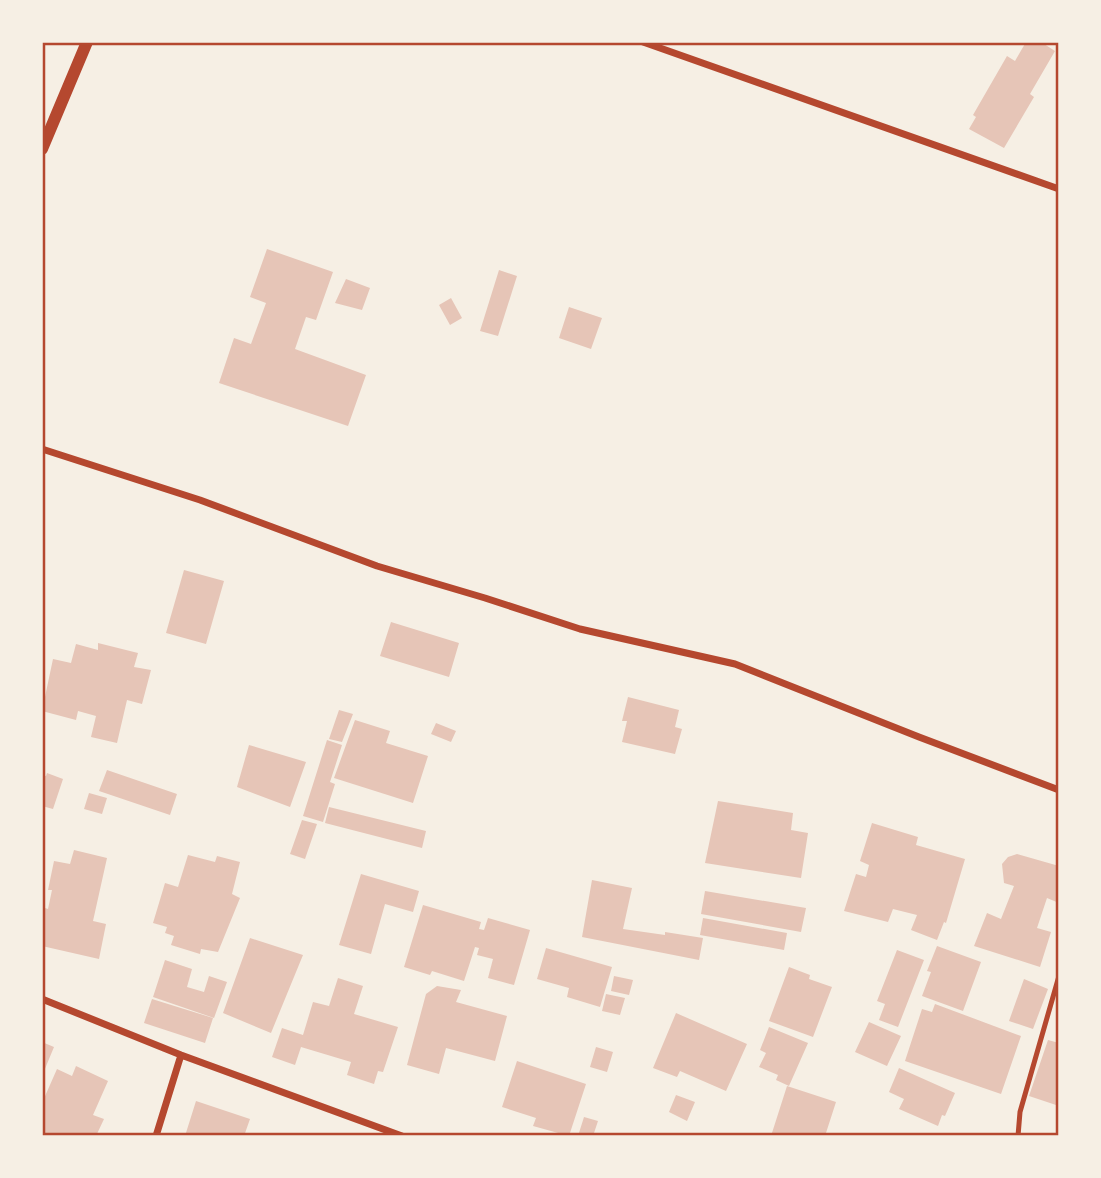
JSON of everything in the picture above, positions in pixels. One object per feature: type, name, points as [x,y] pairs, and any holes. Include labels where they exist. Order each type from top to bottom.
[{"type":"street","points":[[42,149],[87,42]]},
{"type":"street","points":[[643,42],[1059,190]]},
{"type":"street","points":[[42,449],[200,500],[377,566],[580,629],[735,664],[1059,790]]},
{"type":"street","points":[[42,999],[181,1055],[402,1136]]},
{"type":"street","points":[[156,1136],[181,1055]]},
{"type":"lane","points":[[1018,1136],[1020,1112],[1059,976]]},
{"type":"building","points":[[1026,42],[1041,42],[1055,51],[1030,94],[1034,97],[1004,148],[969,129],[976,117],[973,115],[1007,56],[1015,61]]},
{"type":"building","points":[[267,249],[333,272],[316,320],[306,317],[295,349],[366,375],[348,426],[219,383],[234,338],[251,344],[266,303],[250,297]]},
{"type":"building","points":[[499,270],[517,276],[498,336],[480,331]]},
{"type":"building","points":[[346,279],[370,288],[362,310],[335,303]]},
{"type":"building","points":[[451,298],[462,318],[450,325],[439,305]]},
{"type":"building","points":[[569,307],[602,318],[591,349],[559,338]]},
{"type":"building","points":[[184,570],[224,581],[206,644],[166,633]]},
{"type":"building","points":[[391,622],[459,643],[449,677],[380,656]]},
{"type":"building","points":[[98,643],[138,653],[134,667],[151,670],[142,704],[127,700],[117,743],[91,737],[96,716],[78,711],[76,720],[42,711],[53,659],[71,663],[76,644],[98,650]]},
{"type":"building","points":[[628,697],[679,710],[675,727],[682,729],[675,754],[622,742],[627,721],[622,721]]},
{"type":"building","points":[[339,710],[353,714],[342,742],[329,739]]},
{"type":"building","points":[[355,720],[390,731],[386,743],[428,756],[413,803],[334,778]]},
{"type":"building","points":[[436,723],[456,731],[451,742],[431,734]]},
{"type":"building","points":[[327,740],[342,745],[330,782],[335,784],[323,822],[303,816]]},
{"type":"building","points":[[249,745],[306,762],[290,807],[237,787]]},
{"type":"building","points":[[107,770],[177,794],[170,815],[99,791]]},
{"type":"building","points":[[47,773],[63,779],[53,809],[42,806],[42,775],[46,776]]},
{"type":"building","points":[[89,793],[107,798],[102,814],[84,809]]},
{"type":"building","points":[[718,801],[793,813],[791,830],[808,833],[801,878],[705,863]]},
{"type":"building","points":[[329,807],[426,831],[422,848],[325,823]]},
{"type":"building","points":[[302,820],[317,824],[305,859],[290,854]]},
{"type":"building","points":[[872,823],[918,837],[916,845],[965,859],[946,923],[944,922],[937,940],[911,930],[917,915],[893,909],[888,922],[844,911],[856,874],[866,877],[869,865],[860,861]]},
{"type":"building","points":[[74,850],[107,858],[93,921],[106,924],[99,959],[42,946],[42,907],[48,909],[52,890],[48,890],[54,861],[70,864]]},
{"type":"building","points":[[1017,854],[1059,866],[1059,903],[1047,898],[1037,928],[1051,932],[1040,967],[974,946],[987,913],[1001,919],[1014,886],[1004,883],[1002,864],[1008,857]]},
{"type":"building","points":[[188,855],[215,862],[217,856],[240,862],[232,894],[240,898],[218,952],[201,949],[200,954],[171,945],[174,936],[165,933],[167,927],[153,923],[165,883],[178,887]]},
{"type":"building","points":[[361,874],[419,891],[413,912],[385,904],[371,954],[339,945]]},
{"type":"building","points":[[592,880],[632,888],[623,929],[703,938],[699,960],[582,937]]},
{"type":"building","points":[[705,891],[806,908],[801,932],[701,914]]},
{"type":"building","points":[[423,905],[481,922],[479,929],[484,930],[488,918],[530,930],[514,985],[488,978],[493,959],[477,955],[479,948],[475,947],[464,981],[432,971],[430,975],[404,967]]},
{"type":"building","points":[[703,918],[787,933],[784,950],[700,935]]},
{"type":"building","points":[[250,938],[303,955],[271,1033],[223,1013]]},
{"type":"building","points":[[937,946],[981,962],[963,1011],[922,996],[931,972],[927,971]]},
{"type":"building","points":[[546,948],[612,967],[600,1007],[567,997],[569,988],[537,979]]},
{"type":"building","points":[[897,950],[924,960],[898,1027],[879,1020],[885,1004],[877,1001]]},
{"type":"building","points":[[165,960],[192,969],[187,987],[204,992],[209,976],[227,982],[214,1018],[153,997]]},
{"type":"building","points":[[789,967],[810,975],[809,979],[832,987],[813,1037],[769,1021]]},
{"type":"building","points":[[614,976],[633,980],[629,995],[611,991]]},
{"type":"building","points":[[338,978],[363,986],[354,1014],[398,1027],[383,1072],[378,1071],[374,1084],[347,1075],[351,1062],[301,1047],[295,1065],[272,1057],[282,1028],[303,1035],[313,1002],[329,1006]]},
{"type":"building","points":[[1024,979],[1048,989],[1033,1029],[1009,1021]]},
{"type":"building","points":[[437,986],[461,990],[456,1002],[507,1016],[495,1061],[446,1048],[439,1074],[407,1065],[426,994]]},
{"type":"building","points":[[606,994],[625,998],[620,1015],[602,1011]]},
{"type":"building","points":[[152,999],[213,1018],[205,1043],[144,1023]]},
{"type":"building","points":[[935,1004],[1021,1036],[1001,1094],[905,1061],[922,1009],[932,1012]]},
{"type":"building","points":[[676,1013],[747,1044],[726,1091],[680,1071],[677,1077],[653,1068]]},
{"type":"building","points":[[869,1022],[901,1036],[887,1066],[855,1052]]},
{"type":"building","points":[[769,1027],[808,1043],[789,1086],[776,1080],[778,1075],[759,1067],[766,1053],[760,1050]]},
{"type":"building","points":[[1048,1040],[1059,1043],[1059,1106],[1029,1096]]},
{"type":"building","points":[[42,1042],[54,1047],[42,1076]]},
{"type":"building","points":[[596,1047],[613,1052],[607,1072],[590,1067]]},
{"type":"building","points":[[517,1061],[586,1084],[569,1136],[533,1126],[536,1118],[502,1107]]},
{"type":"building","points":[[76,1066],[108,1081],[93,1115],[104,1119],[96,1136],[42,1136],[42,1103],[57,1069],[72,1076]]},
{"type":"building","points":[[899,1068],[955,1093],[938,1126],[899,1109],[904,1099],[889,1092]]},
{"type":"building","points":[[787,1086],[836,1102],[825,1136],[771,1136]]},
{"type":"building","points":[[676,1095],[695,1102],[687,1121],[669,1112]]},
{"type":"building","points":[[196,1101],[250,1119],[244,1136],[185,1136]]},
{"type":"building","points":[[584,1117],[598,1121],[593,1136],[578,1136]]}]
